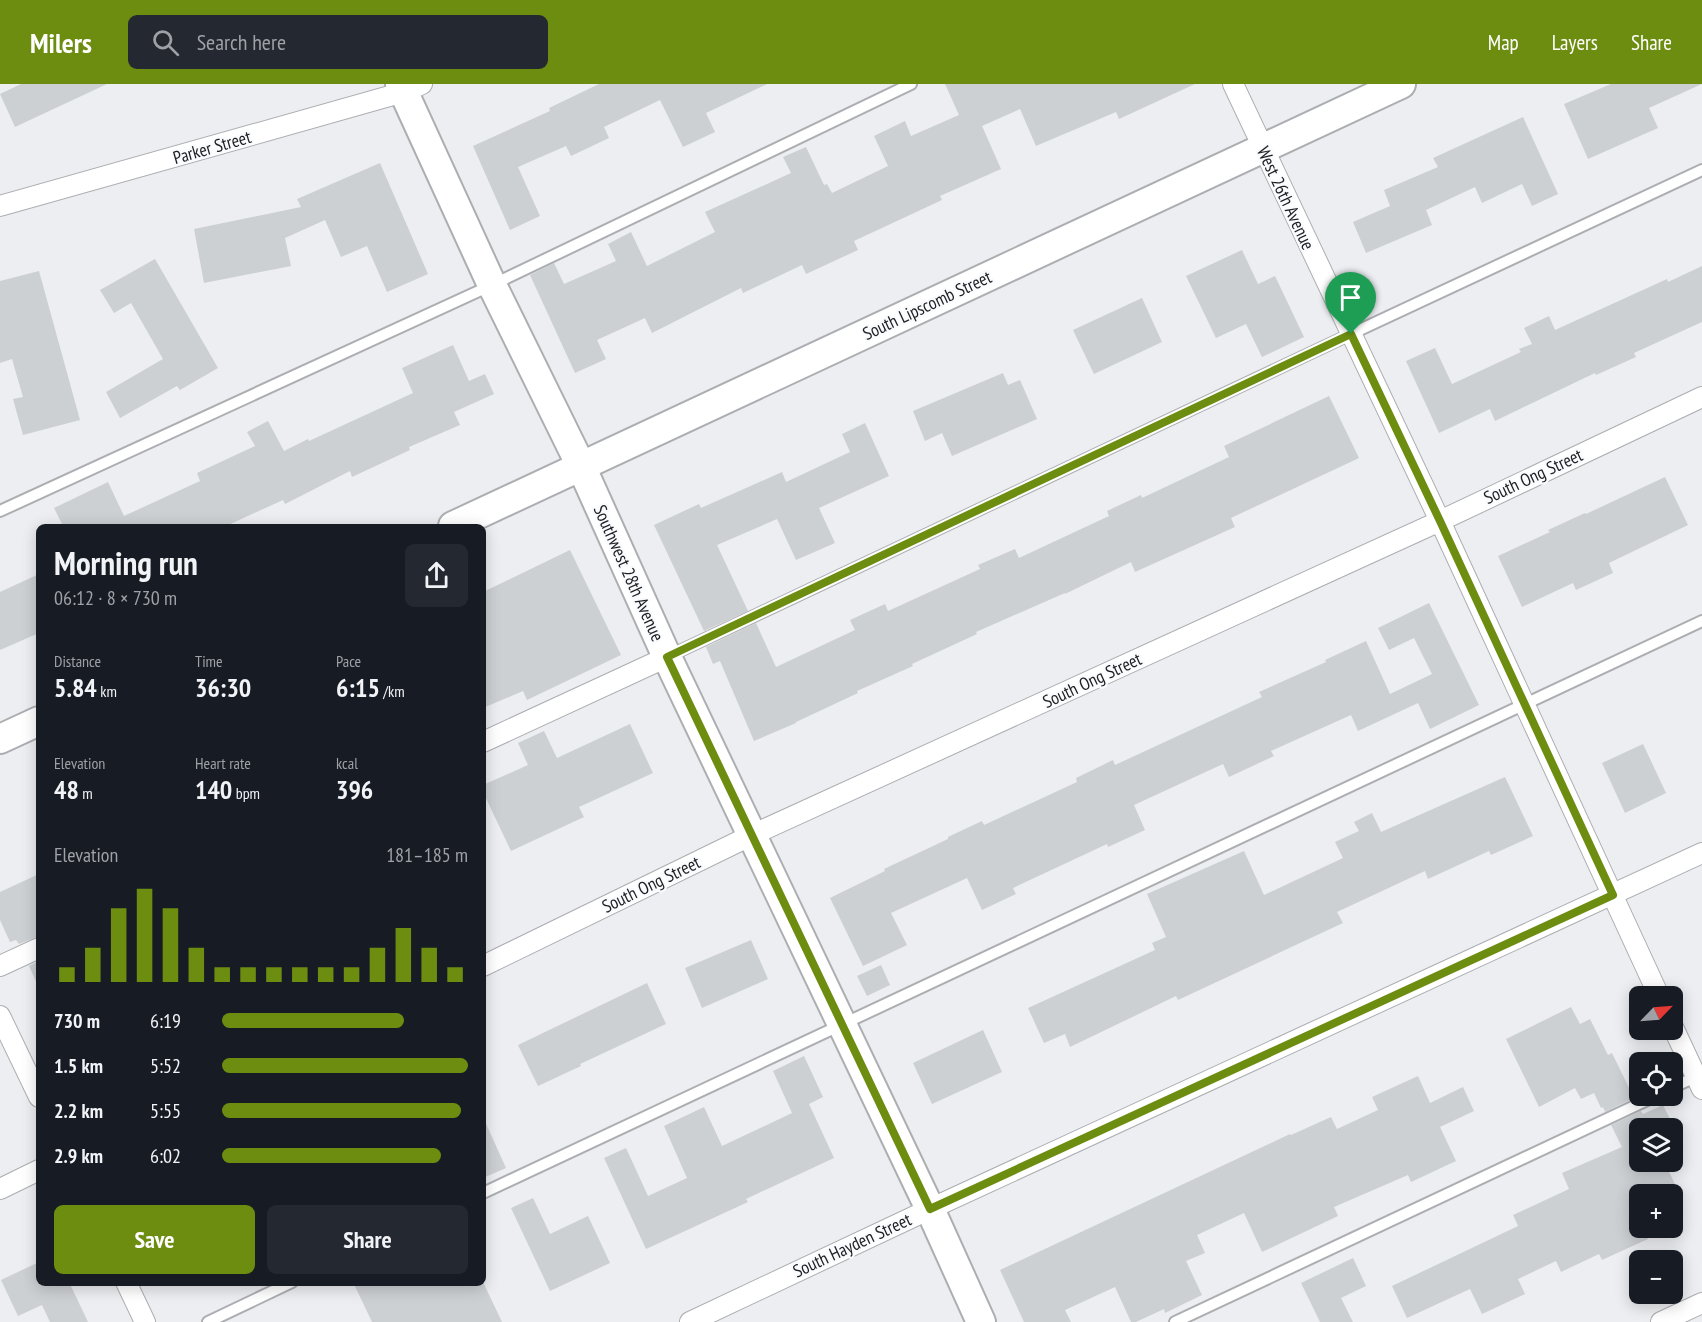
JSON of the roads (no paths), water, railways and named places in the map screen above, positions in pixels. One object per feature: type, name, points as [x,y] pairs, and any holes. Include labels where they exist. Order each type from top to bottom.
[{"type":"main road","name":"South Lipscomb Street","points":[[457,524],[1401,84]]},
{"type":"main road","name":"Southwest 28th Avenue","points":[[409,87],[492,285],[581,466],[667,657],[930,1209],[981,1322]]},
{"type":"main road","points":[[0,739],[36,722]]},
{"type":"street","name":"West 26th Avenue","points":[[1233,84],[1440,521],[1654,986]]},
{"type":"street","name":"Parker Street","points":[[0,206],[409,87]]},
{"type":"street","name":"South Ong Street","points":[[486,965],[752,835],[1440,521],[1702,397]]},
{"type":"street","points":[[486,741],[667,657]]},
{"type":"street","name":"South Hayden Street","points":[[690,1322],[1702,853]]},
{"type":"street","points":[[0,966],[36,949]]},
{"type":"street","points":[[0,1016],[36,1091]]},
{"type":"street","points":[[1680,1040],[1700,1080]]},
{"type":"street","points":[[0,1189],[36,1171]]},
{"type":"street","points":[[128,1286],[145,1322]]},
{"type":"street","points":[[1660,1322],[1702,1303]]},
{"type":"lane","points":[[0,511],[492,285],[911,84]]},
{"type":"lane","points":[[667,657],[1702,170]]},
{"type":"lane","points":[[486,1192],[1702,621]]},
{"type":"lane","points":[[1683,1085],[1700,1080]]},
{"type":"lane","points":[[1175,1322],[1635,1106]]},
{"type":"lane","points":[[208,1322],[284,1286]]}]
